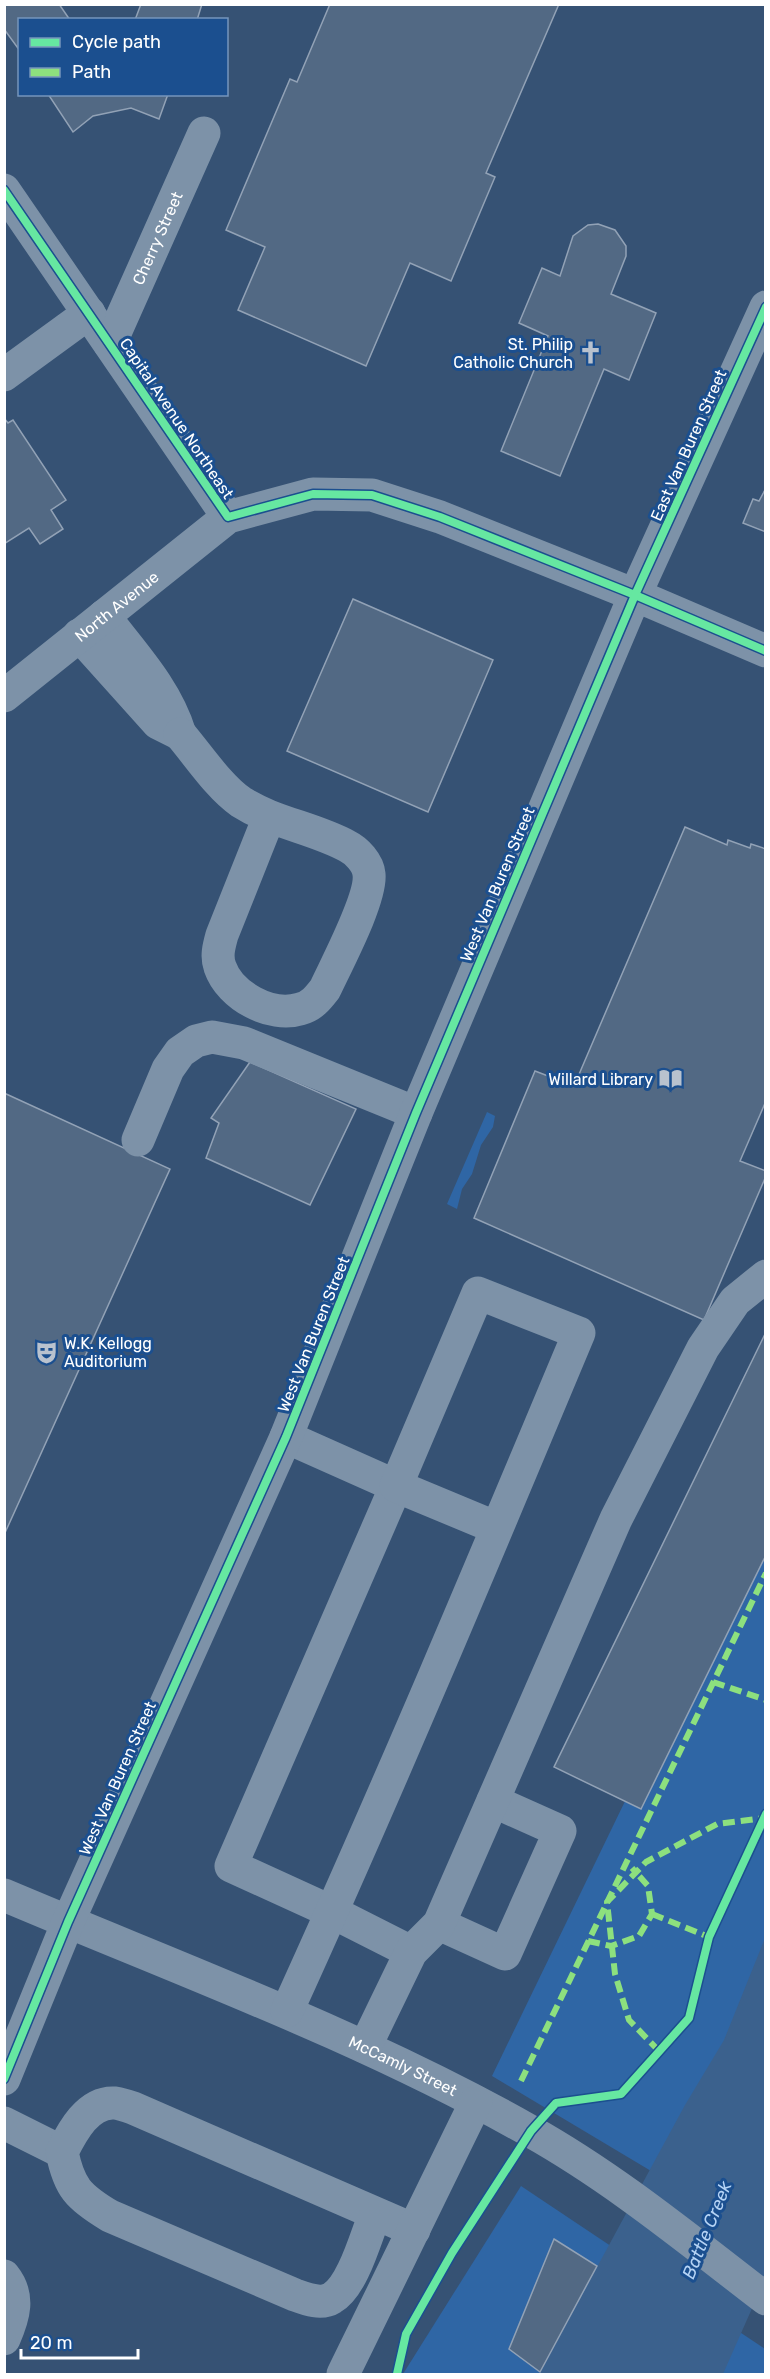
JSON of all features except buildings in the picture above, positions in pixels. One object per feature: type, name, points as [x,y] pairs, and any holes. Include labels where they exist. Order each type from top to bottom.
[{"type":"street","name":"Cherry Street","points":[[110,344],[204,133]]},
{"type":"street","name":"Capital Avenue Northeast","points":[[4,190],[228,517],[313,494],[372,495],[440,517],[635,595],[765,651]]},
{"type":"street","name":"East Van Buren Street","points":[[635,595],[765,307]]},
{"type":"street","points":[[4,375],[89,313]]},
{"type":"street","name":"North Avenue","points":[[4,696],[228,517]]},
{"type":"street","name":"West Van Buren Street","points":[[4,2079],[68,1922],[286,1437],[416,1113],[635,595]]},
{"type":"street","points":[[92,626],[164,693],[174,712],[180,734],[228,791],[240,801],[269,817],[348,846],[360,855],[369,873],[368,889],[325,989],[316,1001],[302,1009],[285,1012],[269,1009],[243,996],[227,982],[219,966],[218,951],[222,935],[269,817]]},
{"type":"street","points":[[138,1140],[168,1069],[180,1052],[196,1041],[212,1037],[244,1043],[416,1113]]},
{"type":"street","points":[[365,2047],[411,1952],[439,1924],[616,1519],[703,1348],[735,1301],[765,1276]]},
{"type":"street","points":[[287,2011],[332,1912],[579,1333],[478,1293],[231,1866],[332,1912],[411,1952]]},
{"type":"street","points":[[286,1437],[497,1528]]},
{"type":"street","points":[[439,1924],[505,1954],[528,1903],[560,1830],[493,1801]]},
{"type":"street","name":"McCamly Street","points":[[4,1895],[287,2011],[365,2047],[531,2131],[616,2183],[765,2299]]},
{"type":"street","points":[[344,2374],[476,2102]]},
{"type":"street","points":[[375,2214],[343,2287],[331,2299],[313,2301],[94,2207],[79,2194],[66,2175],[62,2152],[79,2122],[94,2109],[113,2103],[133,2108],[414,2230]]},
{"type":"street","points":[[4,2123],[62,2152]]},
{"type":"street","points":[[4,2276],[15,2294],[12,2319],[4,2338]]},
{"type":"shaded area","points":[[487,1112],[495,1116],[493,1127],[481,1145],[472,1174],[462,1189],[457,1209],[447,1204]]},
{"type":"shaded area","points":[[765,1512],[765,2239],[492,2076]]},
{"type":"shaded area","points":[[521,2186],[765,2349],[765,2374],[403,2374]]},
{"type":"water","name":"Battle Creek","points":[[765,1938],[765,2279],[723,2374],[539,2374],[685,2105],[724,2040]]},
{"type":"marked path","points":[[521,2081],[766,1573]]},
{"type":"marked path","points":[[713,1682],[766,1700]]},
{"type":"marked path","points":[[659,2051],[629,2020],[615,1974],[607,1902],[646,1862],[717,1824],[764,1818]]},
{"type":"marked path","points":[[588,1941],[611,1946],[639,1936],[652,1914],[648,1886],[632,1868]]},
{"type":"marked path","points":[[652,1914],[709,1937]]},
{"type":"cycle path","points":[[4,190],[228,517],[313,494],[372,495],[440,517],[635,595],[766,651]]},
{"type":"cycle path","points":[[4,2079],[68,1922],[286,1437],[416,1113],[635,595],[766,307]]},
{"type":"cycle path","points":[[397,2374],[406,2334],[452,2253],[531,2131],[556,2103],[621,2094],[689,2018],[709,1937],[766,1814]]},
{"type":"place","name":"St. Philip Catholic Church","points":[[591,353]]},
{"type":"place","name":"Willard Library","points":[[671,1079]]},
{"type":"place","name":"W.K. Kellogg Auditorium","points":[[46,1352]]}]
